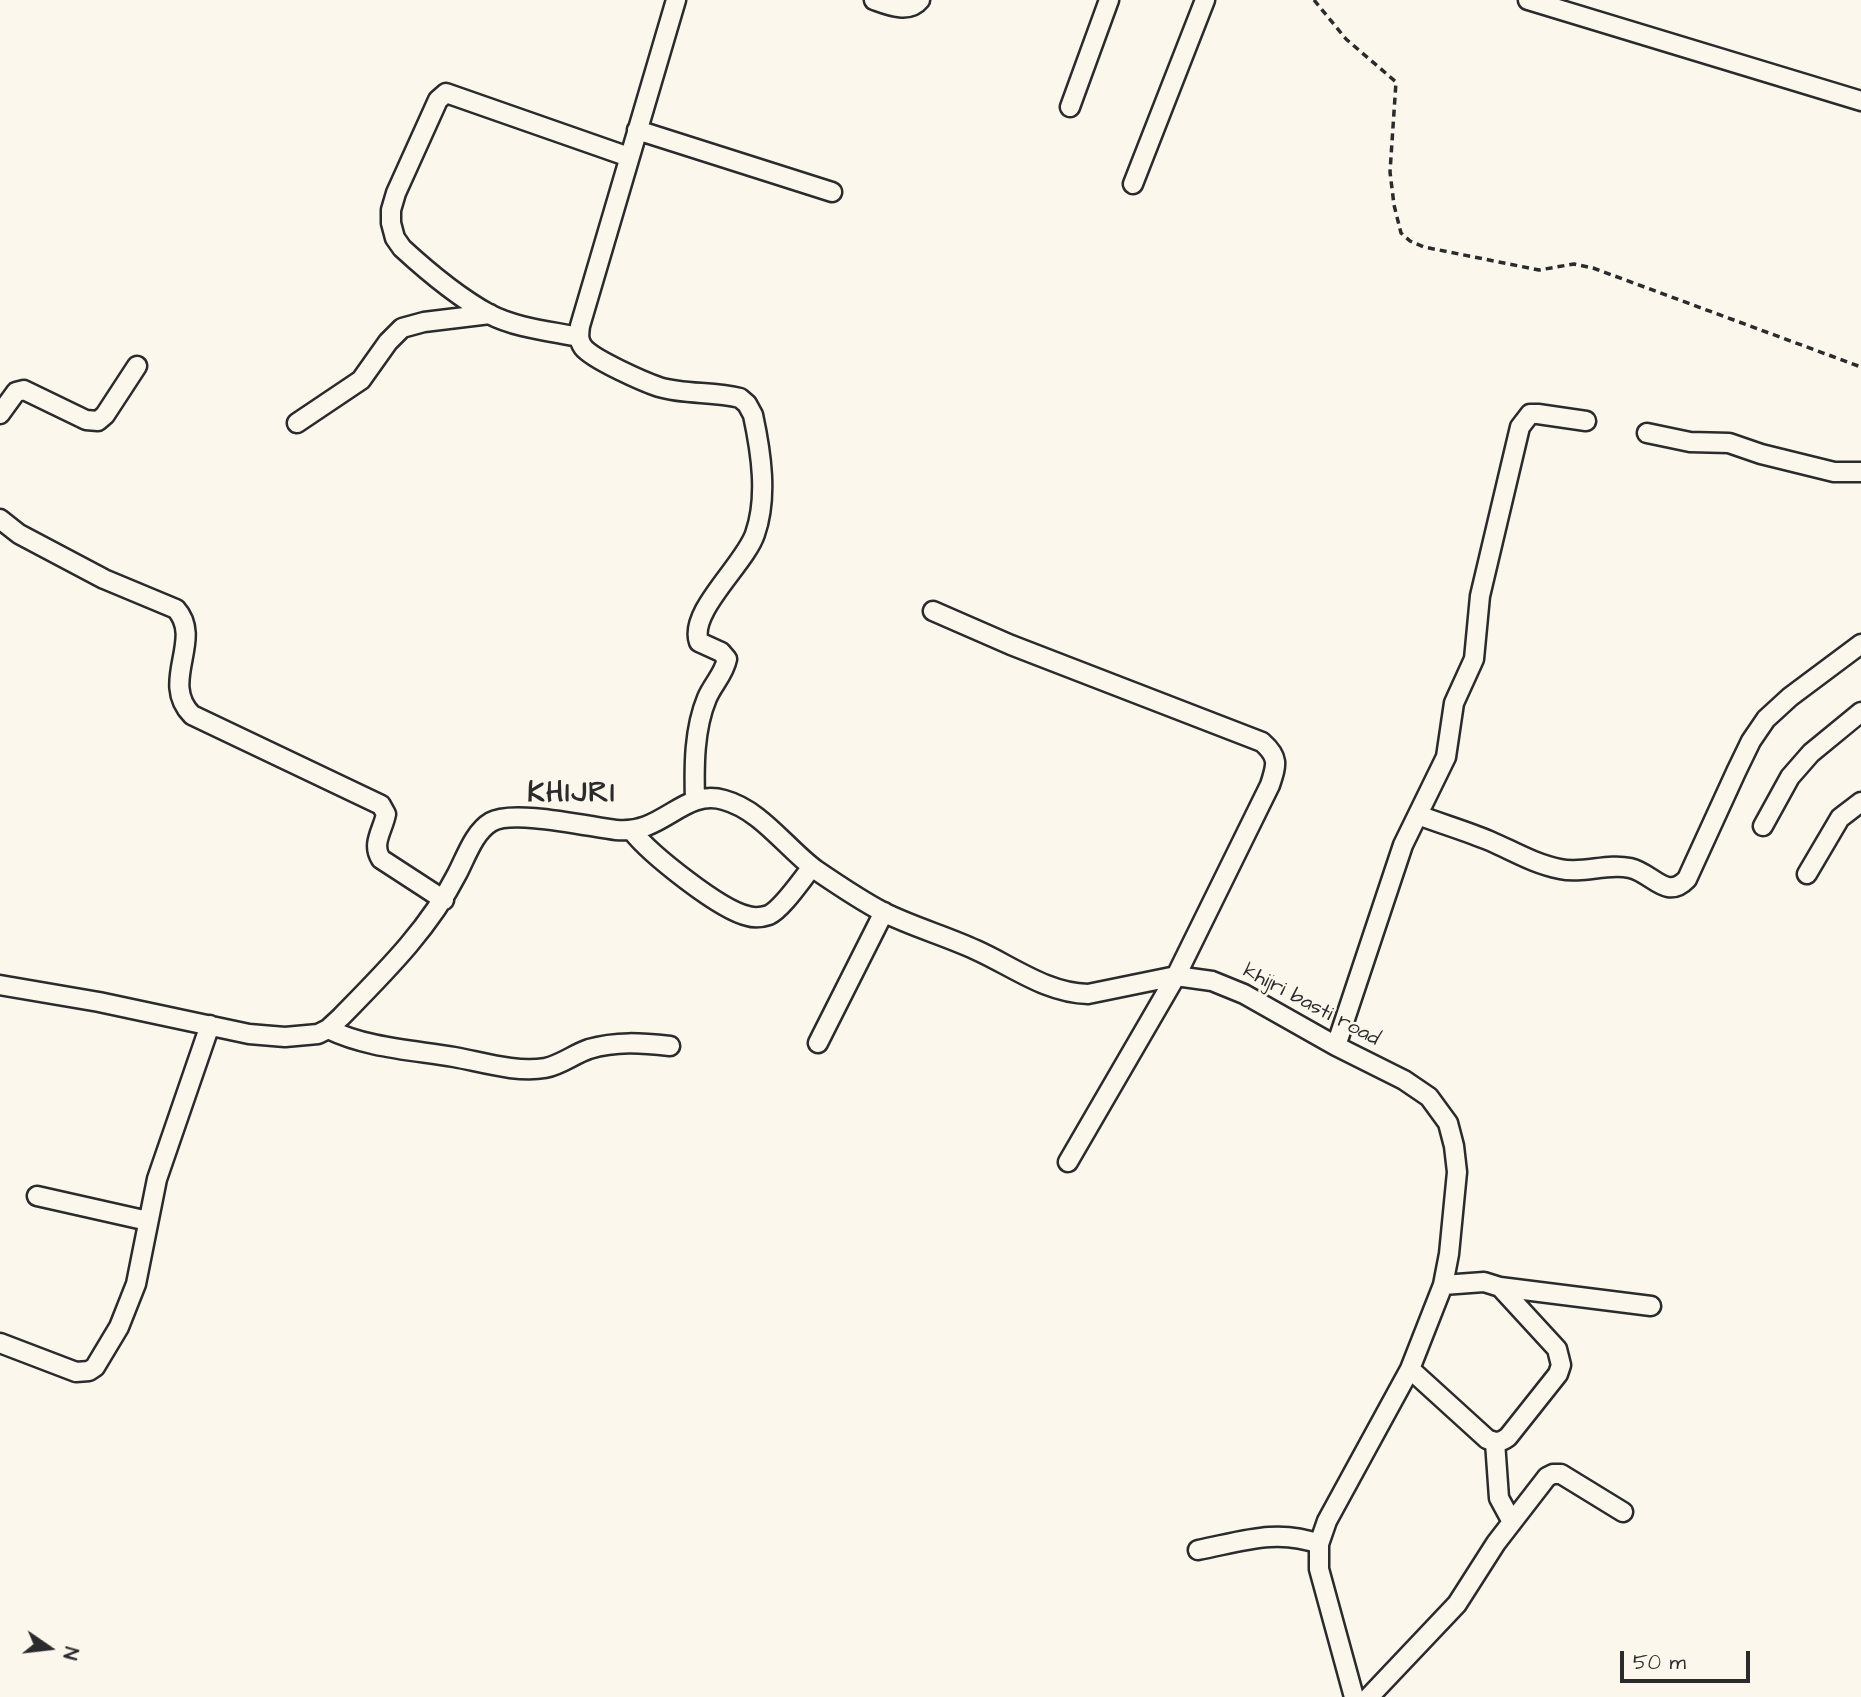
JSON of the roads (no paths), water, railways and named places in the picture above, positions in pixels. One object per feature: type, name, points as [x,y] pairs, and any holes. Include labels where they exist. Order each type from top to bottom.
[{"type":"street","points":[[0,985],[27,988],[249,1034],[306,1037],[328,1028],[423,929],[444,900],[478,836],[490,822],[505,818],[545,820],[632,831],[650,827],[695,800],[696,752],[702,715],[709,694],[725,668],[727,659],[722,652],[699,642],[696,635],[706,607],[741,561],[755,534],[762,497],[753,415],[740,398],[660,387],[635,376],[592,355],[581,344],[579,337],[676,0]]},
{"type":"street","points":[[874,0],[901,8],[911,7],[920,0]]},
{"type":"street","points":[[1070,107],[1109,0]]},
{"type":"street","points":[[1133,184],[1205,0]]},
{"type":"street","points":[[1528,0],[1861,102]]},
{"type":"street","points":[[579,337],[529,328],[490,314],[413,258],[395,238],[391,223],[396,193],[442,95],[454,95],[629,157]]},
{"type":"street","points":[[637,130],[832,192]]},
{"type":"street","points":[[297,423],[361,380],[388,342],[402,328],[424,321],[490,314]]},
{"type":"street","points":[[0,414],[16,392],[24,390],[86,420],[98,421],[105,415],[137,366]]},
{"type":"street","points":[[1336,1046],[1403,845],[1446,757],[1454,703],[1474,659],[1480,596],[1520,427],[1530,414],[1586,421]]},
{"type":"street","points":[[1647,433],[1690,442],[1729,443],[1833,472],[1861,472]]},
{"type":"street","points":[[0,519],[19,534],[104,579],[176,609],[183,618],[186,639],[179,685],[185,708],[204,721],[381,805],[386,814],[377,853],[381,859],[444,900]]},
{"type":"street","points":[[933,611],[1011,645],[1262,742],[1273,751],[1276,766],[1270,785],[1175,975],[1068,1162]]},
{"type":"street","points":[[1418,815],[1558,869],[1569,871],[1630,868],[1670,888],[1679,887],[1686,879],[1751,741],[1766,719],[1790,697],[1861,644]]},
{"type":"street","points":[[1763,826],[1790,778],[1811,753],[1861,712]]},
{"type":"street","name":"khijri basti road","points":[[695,800],[717,798],[744,809],[812,867],[840,887],[884,912],[976,950],[1052,987],[1076,994],[1102,992],[1175,975],[1212,981],[1244,994],[1336,1046],[1404,1080],[1429,1097],[1448,1123],[1457,1172],[1449,1254],[1443,1285],[1410,1369],[1327,1521],[1319,1544],[1319,1569],[1354,1697]]},
{"type":"street","points":[[1807,874],[1840,818],[1861,802]]},
{"type":"street","points":[[632,831],[653,854],[708,894],[747,916],[763,916],[776,910],[812,867]]},
{"type":"street","points":[[818,1042],[884,912]]},
{"type":"street","points":[[0,1343],[76,1372],[89,1371],[95,1367],[126,1312],[139,1275],[157,1179],[210,1025]]},
{"type":"street","points":[[328,1028],[352,1039],[387,1047],[514,1068],[547,1068],[590,1049],[619,1043],[670,1046]]},
{"type":"street","points":[[37,1196],[148,1221]]},
{"type":"street","points":[[1443,1285],[1484,1282],[1500,1287],[1651,1306]]},
{"type":"street","points":[[1495,1443],[1508,1437],[1558,1374],[1561,1365],[1557,1349],[1500,1287]]},
{"type":"street","points":[[1410,1369],[1495,1443]]},
{"type":"street","points":[[1495,1443],[1499,1498],[1512,1522]]},
{"type":"street","points":[[1369,1697],[1457,1604],[1496,1543],[1547,1477],[1561,1474],[1623,1512]]},
{"type":"street","points":[[1198,1550],[1282,1535],[1300,1536],[1319,1544]]},
{"type":"district","name":"KHIJRI","points":[[572,795]]}]
